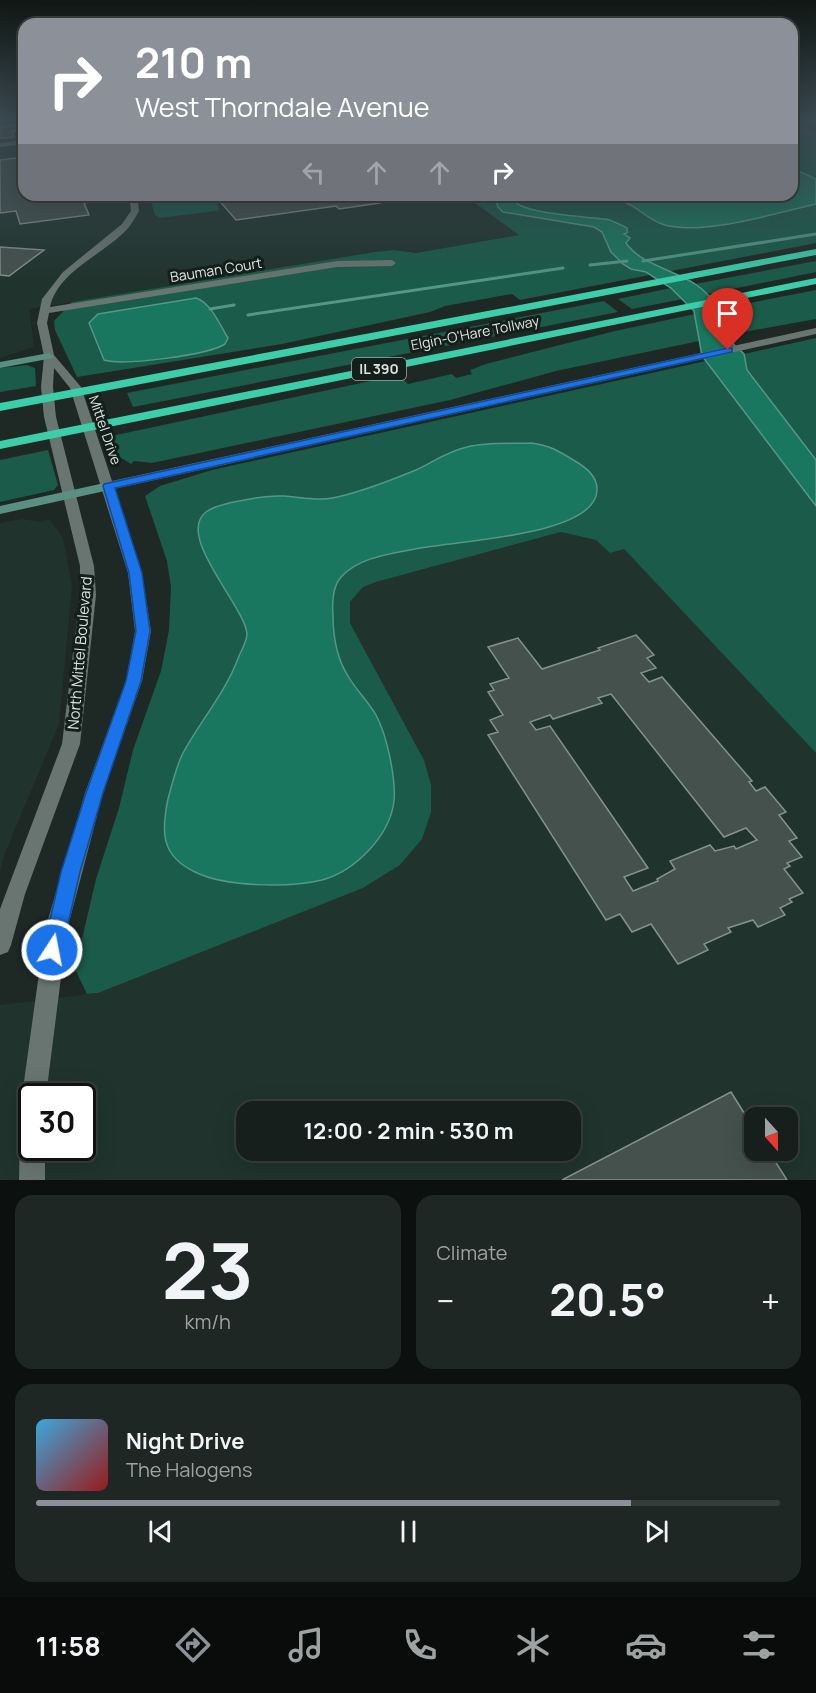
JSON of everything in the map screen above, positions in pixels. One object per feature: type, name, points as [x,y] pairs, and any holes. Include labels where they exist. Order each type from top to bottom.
[{"type":"highway","name":"Elgin-O'Hare Tollway","points":[[0,407],[816,252]]},
{"type":"highway","name":"Elgin-O'Hare Tollway","points":[[0,445],[816,281]]},
{"type":"highway","points":[[0,397],[85,383],[129,382]]},
{"type":"main road","points":[[0,365],[49,356]]},
{"type":"main road","points":[[0,510],[109,486]]},
{"type":"street","name":"Mittel Drive","points":[[69,495],[50,417],[47,387],[49,356],[42,323],[47,299],[66,274],[125,226],[135,211],[134,201]]},
{"type":"street","name":"Bauman Court","points":[[45,311],[338,264],[392,263]]},
{"type":"street","points":[[36,1083],[56,930],[94,793],[134,681],[143,631],[135,573],[109,486],[816,332]]},
{"type":"street","name":"Mittel Drive","points":[[49,356],[75,387],[109,486]]},
{"type":"street","name":"North Mittel Boulevard","points":[[0,945],[18,885],[70,744],[75,722],[89,579],[69,495]]},
{"type":"street","points":[[32,1161],[32,1180]]},
{"type":"shaded area","points":[[0,174],[18,174],[18,201],[475,201],[520,235],[416,253],[394,250],[29,309],[34,347],[0,358]]},
{"type":"shaded area","points":[[798,174],[816,174],[816,243],[520,300],[512,294],[445,306],[430,312],[282,344],[77,377],[55,330],[54,321],[72,302],[375,252],[394,250],[416,253],[519,235],[472,201],[798,201]]},
{"type":"shaded area","points":[[798,174],[805,174],[816,179],[816,204],[717,226],[696,228],[662,224],[622,201],[798,201]]},
{"type":"shaded area","points":[[151,201],[216,201],[220,210],[160,218],[155,215]]},
{"type":"shaded area","points":[[496,201],[514,201],[529,209],[542,212],[605,219],[616,223],[627,228],[627,233],[624,234],[630,238],[626,243],[632,250],[658,266],[687,279],[707,294],[735,330],[727,335],[729,340],[744,354],[747,370],[816,460],[816,506],[702,356],[694,311],[671,288],[646,272],[631,269],[623,264],[611,252],[602,232],[594,227],[503,212]]},
{"type":"shaded area","points":[[816,261],[816,272],[708,294],[695,284]]},
{"type":"shaded area","points":[[671,288],[683,299],[632,309],[618,299]]},
{"type":"shaded area","points":[[816,290],[816,319],[727,335],[734,330],[719,309]]},
{"type":"shaded area","points":[[196,298],[215,315],[228,338],[225,344],[202,352],[166,358],[129,362],[104,360],[89,323],[98,314]]},
{"type":"shaded area","points":[[604,301],[618,312],[133,407],[127,393]]},
{"type":"shaded area","points":[[695,314],[699,341],[556,371],[450,400],[152,463],[134,461],[131,464],[113,453],[102,438],[399,375],[408,384],[452,374],[456,378],[472,374],[470,370],[486,364],[615,331]]},
{"type":"shaded area","points":[[816,338],[816,460],[747,370],[744,354]]},
{"type":"shaded area","points":[[706,361],[816,506],[816,753],[624,549],[610,553],[596,540],[561,532],[376,582],[363,587],[350,602],[350,623],[424,760],[431,785],[431,812],[422,839],[400,865],[363,888],[98,993],[87,994],[75,969],[96,879],[119,808],[133,750],[161,671],[169,630],[171,587],[167,561],[145,496],[160,486],[212,470]]},
{"type":"shaded area","points":[[27,365],[35,368],[36,386],[0,392],[0,368]]},
{"type":"shaded area","points":[[531,443],[559,451],[590,473],[597,486],[597,491],[590,506],[572,518],[518,534],[375,557],[348,570],[336,585],[333,610],[338,654],[348,676],[373,710],[380,724],[392,769],[394,801],[391,814],[386,827],[369,850],[347,869],[322,880],[308,883],[257,885],[223,881],[184,866],[175,858],[166,842],[164,822],[168,799],[183,753],[234,669],[247,634],[235,606],[205,554],[199,537],[199,523],[206,512],[229,503],[263,497],[332,498],[397,478],[460,449],[483,444]]},
{"type":"shaded area","points":[[48,450],[58,485],[54,490],[0,502],[0,460]]},
{"type":"shaded area","points":[[22,519],[40,522],[49,519],[63,538],[72,586],[59,724],[5,853],[0,872],[0,523]]},
{"type":"shaded area","points":[[561,532],[596,540],[610,553],[624,549],[816,753],[816,1180],[0,1180],[0,1005],[98,993],[363,888],[400,865],[422,839],[424,760],[350,623],[350,602],[363,587]]},
{"type":"building","points":[[0,174],[18,174],[18,201],[92,202],[84,203],[89,215],[20,224],[16,211],[0,213]]},
{"type":"building","points":[[220,201],[378,201],[380,203],[339,209],[336,206],[236,220]]},
{"type":"building","points":[[0,247],[44,250],[9,276],[0,275]]},
{"type":"building","points":[[636,635],[654,655],[647,658],[656,668],[641,673],[649,682],[662,677],[752,781],[749,782],[756,791],[765,787],[786,812],[779,815],[797,838],[789,841],[802,857],[787,863],[790,866],[784,869],[803,893],[789,899],[792,902],[780,908],[785,915],[758,927],[753,920],[728,928],[731,932],[704,944],[708,950],[678,964],[651,924],[632,932],[620,914],[606,920],[488,735],[498,732],[490,720],[503,715],[488,692],[494,690],[490,684],[509,678],[488,647],[518,638],[542,669],[600,650],[598,648]],"holes":[[[611,694],[724,837],[746,828],[757,840],[736,849],[734,846],[715,851],[710,845],[670,861],[675,869],[657,879],[658,881],[633,891],[624,877],[648,868],[550,726],[536,730],[530,722],[550,715],[553,719],[602,703],[598,698]]]},
{"type":"building","points":[[731,1092],[744,1113],[744,1161],[775,1161],[787,1180],[562,1180]]},
{"type":"waterway","points":[[643,261],[816,234]]},
{"type":"waterway","points":[[590,265],[627,261]]},
{"type":"waterway","points":[[248,315],[563,268]]},
{"type":"waterway","points":[[210,309],[234,305]]},
{"type":"route","points":[[52,950],[70,872],[94,793],[134,681],[143,631],[135,573],[109,486],[728,350]]}]
